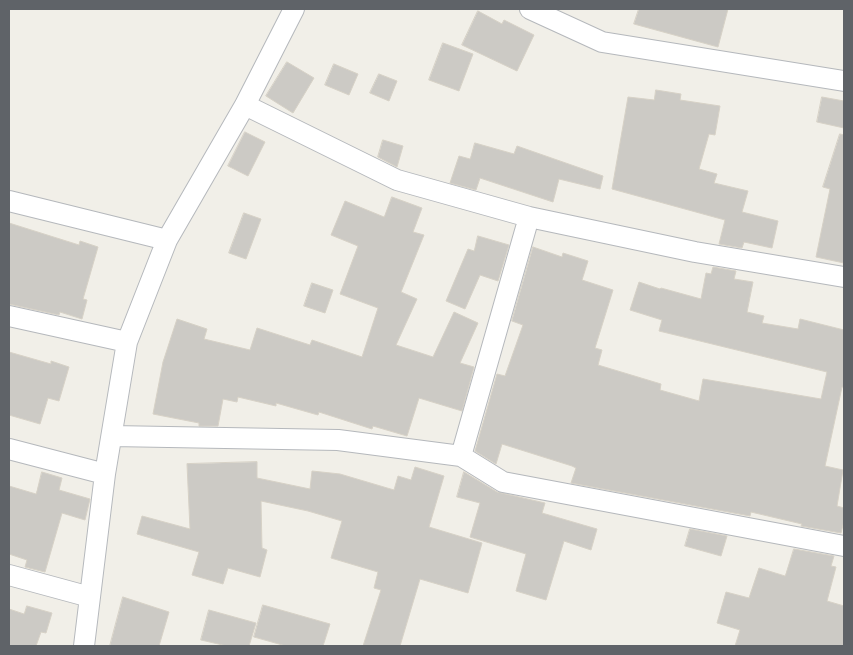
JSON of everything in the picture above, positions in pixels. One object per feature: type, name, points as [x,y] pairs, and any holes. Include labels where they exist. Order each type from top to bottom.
[{"type":"street","points":[[84,646],[106,474],[127,342],[167,240],[245,105],[294,9]]},
{"type":"street","points":[[530,9],[602,42],[844,81]]},
{"type":"street","points":[[245,105],[397,180],[529,217],[695,252],[844,277]]},
{"type":"street","points":[[9,201],[167,240]]},
{"type":"street","points":[[461,456],[529,217]]},
{"type":"street","points":[[9,316],[127,342]]},
{"type":"street","points":[[112,436],[338,440],[461,456],[503,482],[844,546]]},
{"type":"street","points":[[9,449],[106,474]]},
{"type":"street","points":[[9,575],[90,597]]},
{"type":"building","points":[[639,9],[728,9],[718,47],[634,24]]},
{"type":"building","points":[[478,11],[502,24],[504,20],[534,35],[517,71],[462,45]]},
{"type":"building","points":[[443,43],[473,54],[459,91],[429,80]]},
{"type":"building","points":[[287,62],[314,78],[293,113],[266,96]]},
{"type":"building","points":[[334,64],[358,74],[349,95],[325,85]]},
{"type":"building","points":[[379,74],[397,81],[389,101],[370,93]]},
{"type":"building","points":[[656,90],[681,94],[680,100],[720,106],[715,135],[709,134],[699,169],[717,174],[714,183],[748,191],[742,212],[778,221],[772,248],[744,242],[742,248],[719,244],[725,220],[612,189],[628,97],[654,100]]},
{"type":"building","points":[[822,97],[844,101],[844,128],[817,122]]},
{"type":"building","points":[[245,132],[265,142],[248,176],[228,166]]},
{"type":"building","points":[[840,134],[844,135],[844,263],[816,257],[830,189],[823,187]]},
{"type":"building","points":[[383,140],[403,146],[397,167],[378,157]]},
{"type":"building","points":[[475,143],[514,154],[517,146],[603,176],[600,189],[559,179],[553,202],[480,178],[476,190],[450,183],[459,156],[470,159]]},
{"type":"building","points":[[392,197],[422,208],[413,232],[424,235],[401,292],[417,299],[396,345],[433,357],[454,312],[478,323],[460,363],[474,367],[462,411],[419,398],[407,436],[373,426],[372,429],[319,412],[318,415],[276,403],[276,406],[238,397],[237,402],[223,399],[218,426],[199,426],[199,423],[153,414],[163,362],[177,319],[207,329],[204,339],[250,350],[257,328],[310,345],[312,340],[362,357],[378,308],[340,294],[358,246],[331,235],[345,201],[384,217]]},
{"type":"building","points":[[244,213],[261,219],[246,259],[229,253]]},
{"type":"building","points":[[9,223],[79,245],[80,241],[98,247],[83,299],[87,300],[82,319],[60,312],[59,315],[9,304]]},
{"type":"building","points":[[478,236],[509,245],[498,281],[480,275],[465,309],[446,301],[468,249],[474,251]]},
{"type":"building","points":[[533,247],[562,257],[563,253],[588,261],[582,280],[613,290],[595,348],[602,350],[598,365],[661,384],[660,390],[699,401],[703,379],[821,399],[827,372],[659,331],[662,320],[630,310],[639,282],[701,299],[706,273],[711,274],[713,267],[736,271],[734,279],[753,282],[747,312],[764,316],[762,323],[798,329],[800,319],[844,330],[844,387],[842,387],[825,466],[843,470],[837,506],[844,508],[844,521],[841,533],[801,526],[802,524],[751,512],[750,516],[571,483],[576,468],[502,444],[496,464],[475,451],[497,374],[505,376],[523,325],[512,321]]},
{"type":"building","points":[[312,283],[333,290],[325,313],[304,306]]},
{"type":"building","points":[[9,352],[69,367],[59,401],[48,398],[40,424],[9,415]]},
{"type":"building","points":[[257,462],[257,478],[310,489],[312,471],[340,474],[394,490],[398,476],[411,480],[415,467],[444,476],[429,527],[482,543],[468,593],[420,579],[400,646],[363,646],[381,590],[374,588],[378,572],[331,558],[342,521],[308,511],[261,501],[262,548],[267,550],[260,577],[228,568],[223,584],[192,575],[199,552],[137,534],[142,516],[190,529],[187,464]]},
{"type":"building","points":[[42,472],[62,478],[59,490],[90,499],[85,520],[62,513],[45,572],[25,567],[27,560],[9,554],[9,486],[36,494]]},
{"type":"building","points":[[464,472],[497,492],[545,503],[542,513],[597,529],[591,550],[564,541],[546,600],[516,591],[526,554],[470,537],[480,503],[457,497]]},
{"type":"building","points":[[690,529],[727,536],[721,556],[685,546]]},
{"type":"building","points":[[794,549],[834,556],[831,566],[836,567],[827,601],[844,606],[844,646],[735,646],[740,630],[717,623],[726,592],[749,598],[759,568],[785,576]]},
{"type":"building","points":[[123,597],[169,612],[159,646],[110,646]]},
{"type":"building","points":[[263,605],[330,624],[323,646],[286,646],[254,637]]},
{"type":"building","points":[[27,606],[52,613],[46,633],[41,632],[36,646],[9,646],[9,609],[24,614]]},
{"type":"building","points":[[209,610],[256,623],[249,646],[227,646],[201,640]]}]
